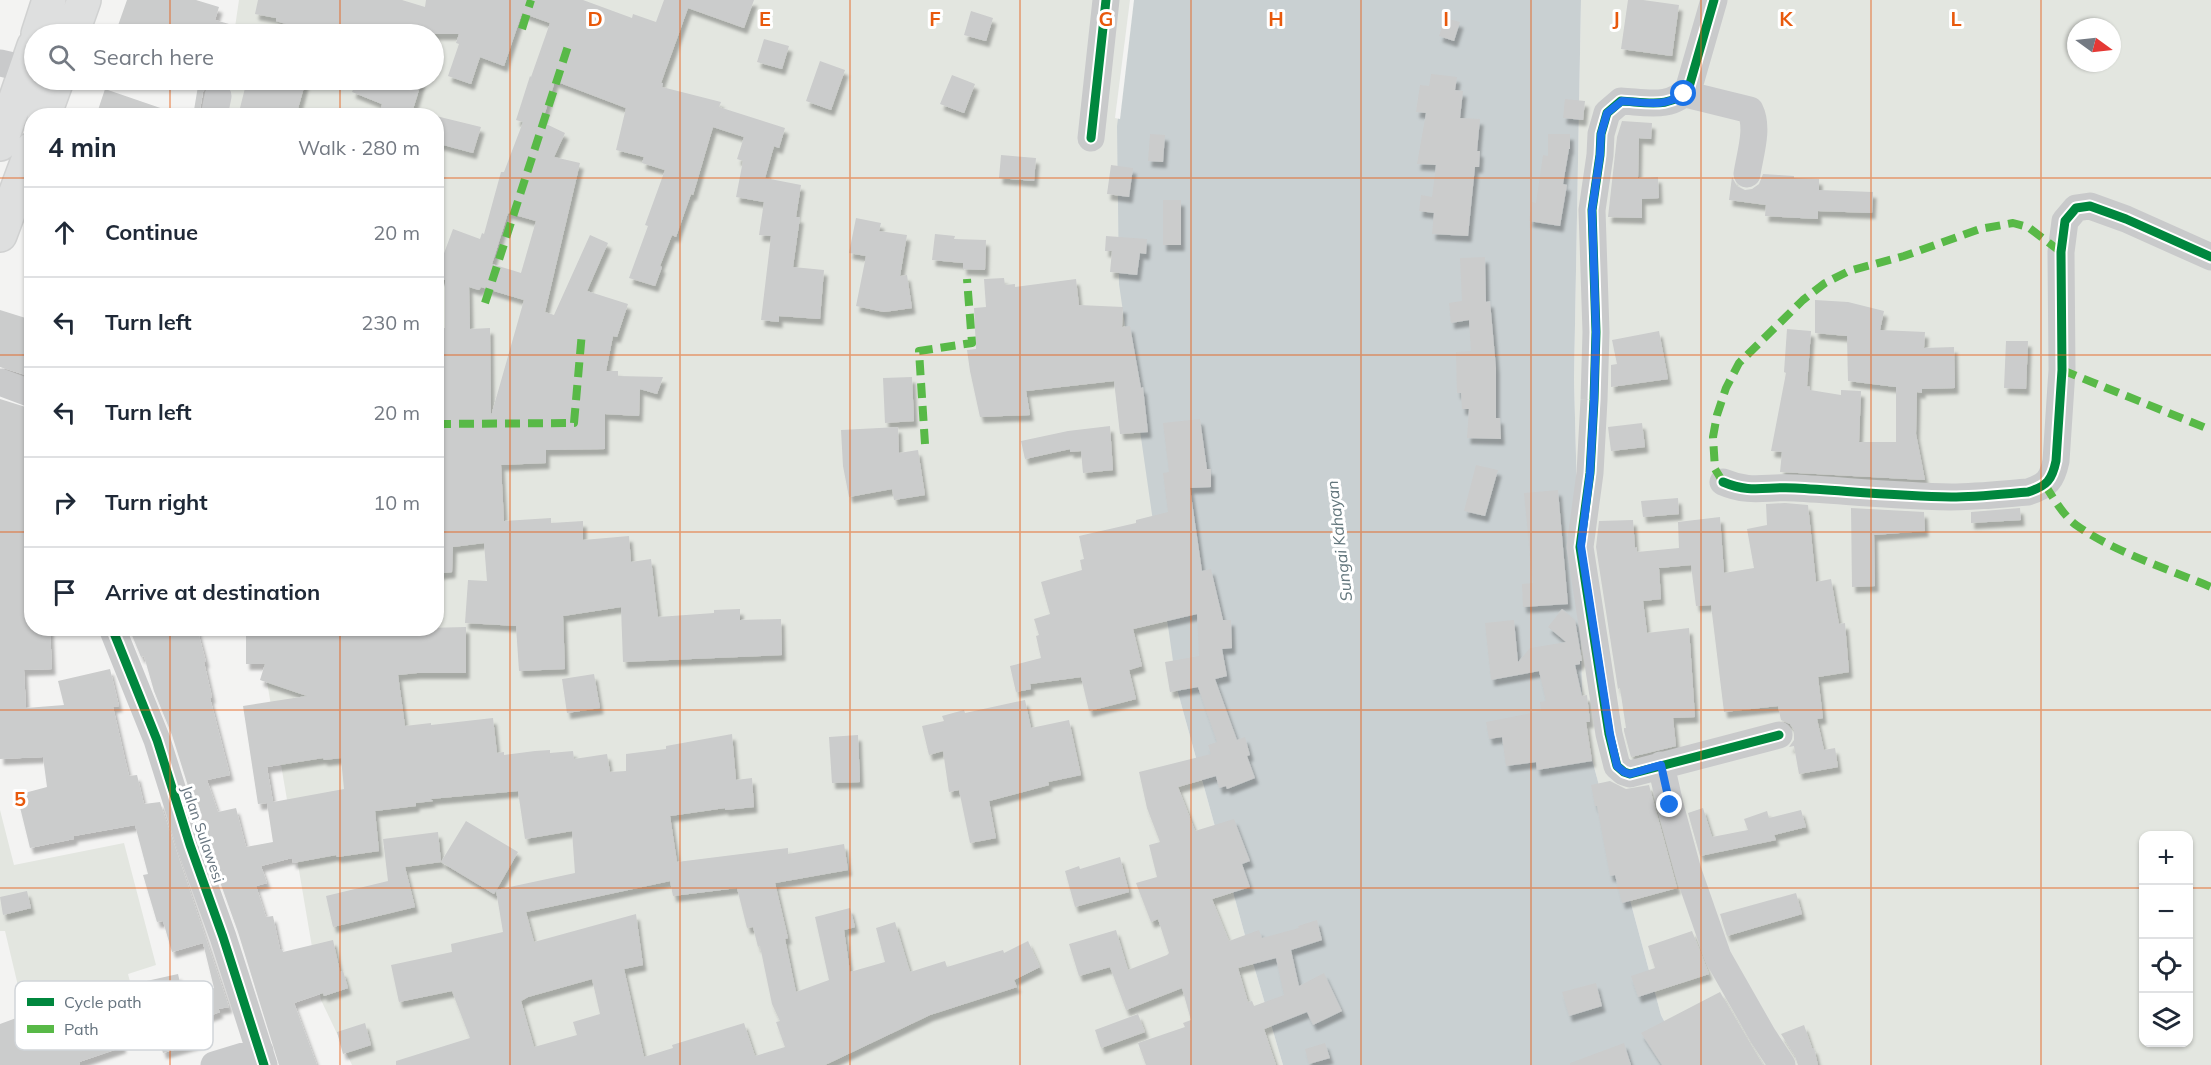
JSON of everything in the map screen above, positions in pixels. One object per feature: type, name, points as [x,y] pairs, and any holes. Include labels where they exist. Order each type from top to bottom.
[{"type":"main road","points":[[39,24],[49,0]]},
{"type":"main road","points":[[76,24],[84,0]]},
{"type":"main road","points":[[0,144],[24,64]]},
{"type":"main road","points":[[47,108],[53,90]]},
{"type":"main road","points":[[0,235],[24,170]]},
{"type":"street","points":[[1092,126],[1106,0]]},
{"type":"street","points":[[1714,0],[1689,87],[1684,94],[1675,100],[1657,105],[1622,101],[1607,113],[1601,134],[1592,210],[1596,332],[1594,400],[1590,473],[1581,546],[1588,602],[1617,766],[1630,774],[1779,735]]},
{"type":"street","points":[[1684,94],[1750,110],[1754,117],[1754,126],[1747,174]]},
{"type":"street","points":[[1723,482],[1739,489],[1788,488],[1953,497],[2036,490],[2045,485],[2053,476],[2056,461],[2062,370],[2061,252],[2065,221],[2076,208],[2091,206],[2211,257]]},
{"type":"street","points":[[0,382],[24,391]]},
{"type":"street","name":"Jalan Sulawesi","points":[[115,636],[157,740],[241,1061]]},
{"type":"street","points":[[1661,765],[1688,871],[1718,957],[1782,1065]]},
{"type":"shaded area","points":[[239,0],[1133,0],[1177,689],[1283,1065],[352,1065],[321,1000],[259,636],[444,636],[444,108],[228,108],[229,90],[444,90],[444,24],[235,24]]},
{"type":"shaded area","points":[[1581,0],[2211,0],[2211,1065],[1687,1065],[1661,1015],[1583,726],[1574,379]]},
{"type":"shaded area","points":[[0,810],[14,865],[124,843],[156,965],[128,974],[130,981],[17,981],[5,931],[0,931]]},
{"type":"water","name":"Sungai Kahayan","points":[[1133,0],[1581,0],[1574,379],[1583,726],[1661,1015],[1687,1065],[1283,1065],[1177,689],[1119,284],[1117,126]]},
{"type":"pier","points":[[1130,0],[1134,0],[1120,119],[1115,118]]},
{"type":"building","points":[[127,0],[196,0],[219,7],[215,20],[229,24],[119,24]]},
{"type":"building","points":[[258,0],[402,0],[425,7],[426,0],[583,0],[632,18],[633,14],[656,22],[664,0],[754,0],[744,28],[688,8],[661,83],[663,83],[662,87],[721,102],[719,107],[785,128],[779,148],[774,146],[765,178],[801,185],[796,217],[800,217],[793,267],[824,270],[820,319],[779,316],[779,322],[761,320],[771,236],[759,235],[764,202],[736,197],[743,161],[737,159],[744,137],[713,127],[693,195],[691,194],[676,237],[672,235],[655,286],[629,278],[665,170],[642,163],[644,157],[616,150],[626,108],[555,81],[542,122],[565,133],[554,157],[580,163],[545,312],[554,315],[590,235],[608,243],[587,291],[628,304],[617,337],[613,336],[606,371],[618,371],[618,376],[663,377],[657,394],[640,389],[639,416],[605,414],[605,449],[546,450],[546,463],[501,465],[504,521],[551,518],[551,523],[583,521],[583,540],[629,536],[631,562],[651,559],[658,617],[740,609],[740,620],[781,619],[782,655],[623,662],[621,607],[563,616],[565,669],[519,671],[516,626],[465,623],[468,580],[487,581],[484,543],[453,547],[452,572],[444,573],[444,253],[453,229],[480,239],[482,233],[484,234],[501,172],[504,172],[523,122],[516,120],[550,23],[522,13],[504,66],[480,57],[471,84],[448,76],[459,44],[456,43],[459,34],[444,34],[444,24],[286,24],[276,21],[276,18],[255,14]],"holes":[[[508,213],[536,221],[521,273],[492,264]],[[469,287],[479,290],[481,287],[524,300],[491,416],[490,328],[470,329]]]},
{"type":"building","points":[[1628,0],[1679,5],[1672,56],[1621,49]]},
{"type":"building","points":[[971,11],[993,18],[986,41],[964,35]]},
{"type":"building","points":[[1445,18],[1460,22],[1454,41],[1439,36]]},
{"type":"building","points":[[764,39],[789,46],[782,69],[757,62]]},
{"type":"building","points":[[820,61],[845,70],[831,110],[806,101]]},
{"type":"building","points":[[1431,74],[1457,77],[1455,90],[1463,91],[1460,118],[1480,119],[1477,151],[1480,151],[1479,167],[1475,167],[1468,236],[1432,234],[1434,213],[1419,211],[1421,195],[1432,197],[1436,165],[1417,164],[1426,113],[1416,112],[1420,85],[1429,86]]},
{"type":"building","points":[[952,75],[975,84],[964,113],[940,104]]},
{"type":"building","points":[[105,90],[108,90],[160,108],[99,108]]},
{"type":"building","points":[[197,90],[204,90],[200,108],[194,108]]},
{"type":"building","points":[[244,90],[303,90],[298,108],[240,108]]},
{"type":"building","points":[[353,90],[419,90],[413,108],[381,108],[382,104],[352,92]]},
{"type":"building","points":[[1565,99],[1585,101],[1583,120],[1563,118]]},
{"type":"building","points":[[444,118],[481,127],[473,153],[444,145]]},
{"type":"building","points":[[1622,121],[1652,123],[1651,139],[1639,138],[1638,178],[1658,177],[1659,198],[1642,199],[1642,218],[1608,217],[1617,137]]},
{"type":"building","points":[[1150,134],[1165,135],[1163,162],[1148,161]]},
{"type":"building","points":[[1548,134],[1570,134],[1570,149],[1563,184],[1567,185],[1560,226],[1529,221],[1532,202],[1536,203],[1543,155],[1548,156]]},
{"type":"building","points":[[1001,155],[1036,158],[1034,181],[999,178]]},
{"type":"building","points":[[1111,165],[1133,168],[1129,197],[1107,194]]},
{"type":"building","points":[[1763,174],[1819,179],[1819,190],[1873,192],[1872,213],[1818,211],[1818,219],[1765,216],[1766,205],[1729,200],[1732,177],[1737,186],[1745,190],[1752,189],[1759,184]]},
{"type":"building","points":[[1163,200],[1181,200],[1181,245],[1163,245]]},
{"type":"building","points":[[856,218],[881,223],[879,231],[907,235],[900,276],[907,275],[912,308],[884,312],[856,306],[866,256],[849,253]]},
{"type":"building","points":[[935,234],[955,236],[954,239],[986,240],[985,270],[963,269],[963,263],[932,260]]},
{"type":"building","points":[[1106,236],[1147,239],[1146,254],[1140,253],[1137,275],[1110,272],[1112,251],[1105,251]]},
{"type":"building","points":[[1485,257],[1486,302],[1490,301],[1496,368],[1496,418],[1500,418],[1501,439],[1467,438],[1469,409],[1462,409],[1461,393],[1457,393],[1456,352],[1471,351],[1469,320],[1451,323],[1449,303],[1462,301],[1460,258]]},
{"type":"building","points":[[1004,278],[1005,285],[1015,284],[1015,287],[1076,279],[1079,305],[1123,307],[1122,327],[1130,326],[1141,388],[1143,387],[1148,432],[1120,434],[1114,381],[1026,391],[1030,415],[980,417],[967,350],[976,349],[974,308],[986,307],[984,279]]},
{"type":"building","points":[[1815,300],[1848,302],[1884,311],[1880,330],[1925,332],[1924,348],[1954,347],[1955,388],[1922,389],[1922,393],[1917,392],[1916,434],[1925,480],[1780,472],[1782,452],[1771,451],[1786,373],[1784,372],[1787,329],[1811,331],[1807,386],[1810,390],[1841,395],[1841,390],[1861,391],[1859,442],[1896,442],[1896,387],[1848,381],[1847,336],[1815,333]]},
{"type":"building","points":[[0,310],[24,318],[24,374],[0,367]]},
{"type":"building","points":[[1659,331],[1668,379],[1611,387],[1611,365],[1617,364],[1612,340]]},
{"type":"building","points":[[2006,341],[2028,341],[2026,389],[2004,388]]},
{"type":"building","points":[[912,377],[914,421],[885,423],[883,378]]},
{"type":"building","points":[[0,399],[24,406],[24,636],[50,636],[52,669],[24,670],[26,708],[64,705],[58,681],[110,669],[119,706],[113,707],[129,776],[137,775],[144,804],[160,802],[229,1007],[218,1009],[220,1012],[213,1015],[214,988],[203,943],[172,952],[163,921],[157,922],[143,875],[148,874],[135,825],[74,836],[74,839],[30,848],[17,795],[47,787],[43,757],[0,759]]},
{"type":"building","points":[[1200,419],[1207,469],[1211,469],[1211,487],[1190,488],[1202,571],[1211,569],[1223,620],[1231,620],[1232,648],[1222,649],[1227,676],[1215,679],[1237,740],[1245,737],[1250,755],[1247,756],[1255,778],[1227,789],[1226,786],[1219,788],[1216,776],[1178,787],[1195,831],[1234,819],[1250,861],[1242,864],[1250,887],[1212,899],[1229,941],[1259,930],[1262,938],[1299,928],[1298,926],[1317,920],[1322,940],[1291,950],[1299,986],[1324,973],[1342,1011],[1313,1025],[1307,1012],[1264,1029],[1276,1065],[1146,1065],[1138,1043],[1185,1027],[1183,1023],[1191,1020],[1182,988],[1126,1010],[1110,967],[1079,976],[1069,944],[1116,930],[1128,970],[1169,953],[1158,919],[1151,922],[1136,883],[1157,877],[1149,845],[1160,842],[1147,808],[1139,772],[1211,754],[1208,745],[1217,742],[1198,687],[1170,692],[1165,662],[1199,656],[1197,614],[1133,629],[1142,666],[1129,670],[1136,699],[1089,711],[1081,677],[1030,684],[1031,689],[1016,692],[1010,666],[1041,658],[1036,636],[1039,635],[1034,619],[1050,614],[1041,582],[1082,570],[1080,560],[1084,559],[1079,536],[1136,523],[1136,520],[1168,512],[1163,473],[1169,472],[1163,423]],"holes":[[[1276,958],[1284,995],[1254,1006],[1252,1001],[1248,1002],[1238,968]]]},
{"type":"building","points":[[1642,423],[1645,447],[1611,451],[1608,427]]},
{"type":"building","points":[[1110,426],[1113,470],[1083,473],[1081,451],[1070,452],[1070,449],[1025,459],[1021,441],[1068,431]]},
{"type":"building","points":[[898,427],[899,453],[918,450],[925,495],[894,500],[892,489],[849,497],[843,466],[841,430]]},
{"type":"building","points":[[1476,465],[1498,470],[1485,516],[1464,511]]},
{"type":"building","points":[[1558,490],[1568,604],[1523,607],[1522,584],[1533,583],[1524,493]]},
{"type":"building","points":[[1678,498],[1679,514],[1643,517],[1641,501]]},
{"type":"building","points":[[1766,504],[1808,505],[1816,582],[1831,579],[1839,624],[1845,623],[1849,672],[1818,677],[1823,718],[1817,719],[1824,750],[1835,748],[1838,767],[1799,774],[1794,746],[1789,747],[1794,740],[1794,730],[1790,724],[1781,720],[1778,706],[1724,712],[1711,605],[1696,606],[1691,565],[1659,568],[1661,599],[1643,601],[1647,633],[1689,628],[1695,717],[1673,718],[1676,746],[1631,757],[1624,731],[1626,728],[1620,688],[1618,689],[1596,547],[1599,521],[1633,520],[1637,552],[1679,548],[1678,522],[1720,517],[1724,573],[1754,568],[1747,529],[1767,525]]},
{"type":"building","points":[[1851,508],[1924,512],[1925,531],[1874,535],[1875,586],[1852,587]]},
{"type":"building","points":[[2020,508],[2021,520],[1971,523],[1971,512]]},
{"type":"building","points":[[1562,609],[1575,620],[1582,661],[1575,665],[1582,696],[1587,695],[1590,722],[1586,722],[1592,761],[1537,770],[1536,762],[1506,766],[1502,737],[1489,739],[1486,722],[1541,711],[1540,702],[1546,701],[1539,671],[1491,680],[1485,623],[1514,620],[1518,662],[1530,648],[1566,642],[1548,627]]},
{"type":"building","points":[[466,627],[466,673],[398,675],[405,726],[493,718],[497,753],[504,752],[504,755],[550,750],[550,753],[573,751],[574,759],[607,754],[610,772],[626,771],[626,754],[666,749],[666,746],[732,734],[736,780],[752,778],[754,807],[725,810],[725,808],[670,816],[677,862],[788,848],[788,854],[844,844],[848,870],[775,883],[788,938],[785,939],[796,992],[829,980],[815,917],[850,908],[855,927],[844,930],[850,972],[885,962],[876,928],[895,922],[910,972],[945,961],[947,967],[1003,950],[1004,953],[1028,941],[1040,967],[1014,980],[1017,987],[930,1015],[825,1065],[396,1065],[396,1061],[470,1038],[452,991],[399,1002],[391,965],[452,952],[451,944],[503,932],[496,890],[575,873],[572,831],[525,839],[518,791],[430,799],[433,801],[416,803],[416,806],[375,811],[379,851],[337,857],[336,855],[293,863],[292,858],[261,866],[267,883],[256,886],[266,917],[273,916],[280,949],[283,952],[333,940],[340,972],[343,971],[348,988],[324,996],[323,993],[294,1003],[317,1065],[279,1065],[238,932],[205,840],[172,735],[154,691],[144,656],[141,657],[132,636],[199,636],[206,662],[204,662],[212,697],[210,698],[230,775],[207,780],[218,812],[236,808],[246,847],[273,842],[267,803],[258,804],[243,706],[307,696],[260,680],[265,664],[246,664],[246,636],[444,636],[444,628]],"holes":[[[323,758],[324,760],[341,758],[344,789],[273,802],[267,767]],[[670,881],[673,896],[737,888],[747,928],[753,927],[758,947],[760,946],[772,1004],[780,1021],[776,1022],[785,1047],[755,1056],[744,1023],[672,1045],[673,1048],[644,1057],[624,969],[643,965],[636,914],[534,942],[526,912]],[[592,979],[600,1014],[573,1022],[577,1035],[534,1047],[521,1001]]]},
{"type":"building","points":[[594,674],[600,708],[567,713],[562,679]]},
{"type":"building","points":[[1025,700],[1031,728],[1069,720],[1081,775],[1048,782],[1049,785],[989,801],[996,838],[970,843],[959,790],[949,792],[943,751],[929,755],[922,726],[944,721],[942,716],[964,710],[965,713]]},
{"type":"building","points":[[858,735],[860,782],[832,783],[829,737]]},
{"type":"building","points":[[1610,781],[1626,789],[1649,785],[1677,888],[1622,903],[1615,875],[1610,876],[1591,785]]},
{"type":"building","points":[[1703,808],[1712,837],[1748,830],[1744,819],[1767,811],[1769,818],[1801,810],[1806,827],[1774,835],[1776,840],[1700,856],[1688,813]]},
{"type":"building","points":[[466,821],[518,852],[494,894],[441,862]]},
{"type":"building","points":[[438,832],[441,862],[405,867],[415,907],[333,927],[326,896],[388,881],[383,839]]},
{"type":"building","points":[[1120,857],[1129,892],[1075,907],[1065,871]]},
{"type":"building","points":[[27,891],[31,908],[3,915],[0,897]]},
{"type":"building","points":[[1796,893],[1802,914],[1727,936],[1720,914]]},
{"type":"building","points":[[1692,931],[1709,974],[1638,997],[1631,976],[1655,968],[1648,946]]},
{"type":"building","points":[[178,974],[180,981],[146,981]]},
{"type":"building","points":[[1596,983],[1602,1006],[1569,1016],[1562,992]]},
{"type":"building","points":[[1720,992],[1763,1065],[1662,1065],[1641,1033]]},
{"type":"building","points":[[1138,1014],[1145,1032],[1101,1048],[1095,1030]]},
{"type":"building","points":[[15,1018],[15,1050],[114,1050],[79,1062],[80,1065],[0,1065],[0,1024]]},
{"type":"building","points":[[365,1023],[371,1045],[343,1054],[337,1032]]},
{"type":"building","points":[[1804,1025],[1812,1048],[1814,1048],[1818,1065],[1798,1065],[1781,1034]]},
{"type":"building","points":[[1325,1043],[1330,1058],[1309,1064],[1305,1049]]},
{"type":"building","points":[[1624,1043],[1631,1065],[1570,1065],[1570,1063]]},
{"type":"marked path","points":[[522,29],[531,0]]},
{"type":"marked path","points":[[485,303],[569,43]]},
{"type":"marked path","points":[[1723,482],[1715,469],[1713,437],[1726,388],[1739,363],[1803,300],[1825,283],[1849,271],[1904,256],[1980,229],[2013,223],[2028,227],[2061,252]]},
{"type":"marked path","points":[[925,444],[919,351],[972,343],[967,279]]},
{"type":"marked path","points":[[444,424],[574,423],[582,332]]},
{"type":"marked path","points":[[2062,370],[2211,430]]},
{"type":"marked path","points":[[2045,485],[2067,516],[2091,535],[2124,552],[2211,587]]},
{"type":"cycle path","points":[[1091,138],[1106,0]]},
{"type":"cycle path","points":[[1714,0],[1689,87],[1675,99],[1667,102],[1621,101],[1607,113],[1601,134],[1592,210],[1596,332],[1594,400],[1590,473],[1580,547],[1609,734],[1617,766],[1630,774],[1779,735]]},
{"type":"cycle path","points":[[1723,482],[1751,489],[1795,488],[1951,497],[2028,492],[2040,487],[2050,478],[2056,461],[2062,370],[2061,252],[2065,221],[2076,208],[2090,206],[2126,219],[2211,257]]},
{"type":"cycle path","points":[[115,636],[157,740],[264,1065]]},
{"type":"route","points":[[1670,805],[1661,765],[1630,774],[1617,766],[1588,602],[1581,533],[1590,473],[1594,400],[1596,332],[1592,210],[1601,134],[1607,113],[1622,101],[1657,105],[1675,100],[1684,94]]}]
